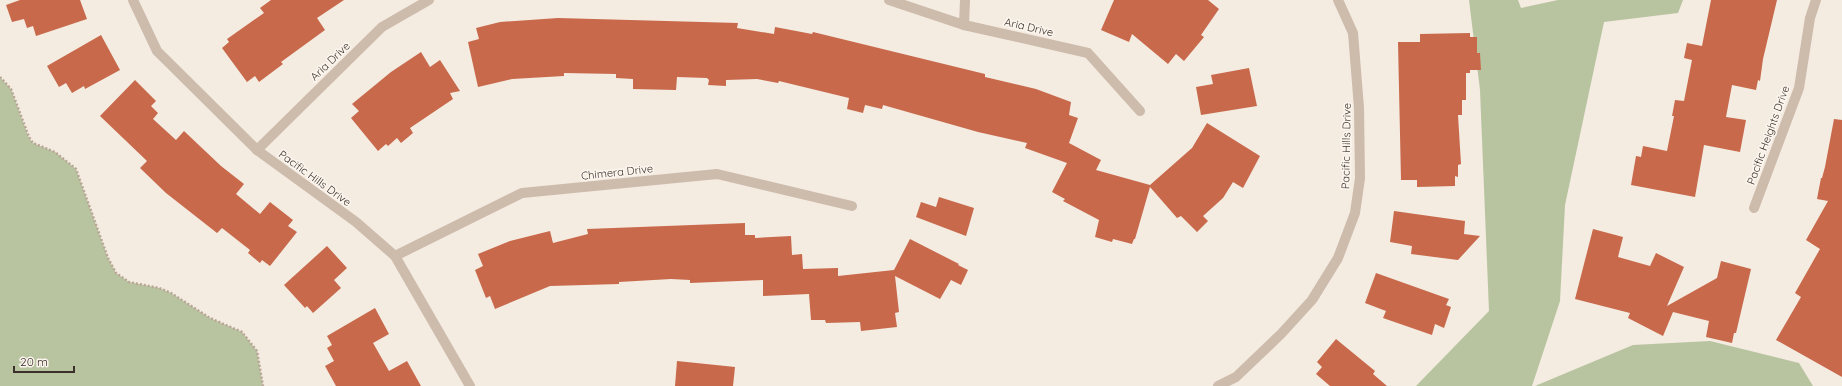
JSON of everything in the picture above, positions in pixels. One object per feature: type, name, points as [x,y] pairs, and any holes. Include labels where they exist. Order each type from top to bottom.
[{"type":"street","name":"Pacific Hills Drive","points":[[133,0],[157,51],[257,150],[356,222],[395,256],[470,386]]},
{"type":"street","name":"Aria Drive","points":[[257,150],[382,27],[429,0]]},
{"type":"street","name":"Aria Drive","points":[[890,0],[964,25],[1088,53],[1140,111]]},
{"type":"street","points":[[964,25],[965,0]]},
{"type":"street","name":"Pacific Hills Drive","points":[[1218,386],[1236,377],[1281,334],[1312,300],[1338,258],[1355,213],[1360,178],[1359,108],[1352,34],[1338,0]]},
{"type":"street","name":"Pacific Heights Drive","points":[[1754,208],[1799,88],[1810,18],[1816,0]]},
{"type":"street","name":"Chimera Drive","points":[[395,256],[522,193],[717,174],[852,206]]},
{"type":"path","points":[[0,77],[11,89],[29,138],[34,143],[55,152],[76,169],[108,258],[116,273],[129,282],[160,288],[210,318],[242,332],[257,351],[263,386]]},
{"type":"green space","points":[[1469,0],[1518,0],[1521,8],[1558,0],[1683,0],[1678,13],[1604,22],[1565,205],[1560,301],[1532,386],[1416,386],[1489,311],[1480,90]]},
{"type":"green space","points":[[0,77],[11,89],[29,138],[33,143],[55,152],[76,169],[108,258],[116,273],[129,282],[159,288],[171,293],[210,318],[242,332],[257,351],[263,386],[0,386]]},
{"type":"green space","points":[[1710,341],[1799,363],[1813,386],[1535,386],[1633,345]]},
{"type":"building","points":[[20,0],[80,0],[87,19],[36,36],[33,26],[27,28],[24,19],[12,22],[6,5]]},
{"type":"building","points":[[271,0],[344,0],[317,18],[325,30],[281,62],[283,64],[259,82],[255,76],[247,82],[222,48],[229,42],[227,39],[264,13],[260,8]]},
{"type":"building","points":[[1114,0],[1208,0],[1219,9],[1201,35],[1204,37],[1184,61],[1176,54],[1168,64],[1132,34],[1129,42],[1101,30]]},
{"type":"building","points":[[1711,0],[1777,0],[1763,59],[1760,81],[1758,80],[1756,90],[1732,85],[1726,117],[1746,120],[1740,152],[1704,145],[1695,197],[1631,185],[1636,156],[1641,157],[1643,146],[1667,151],[1674,116],[1672,116],[1675,100],[1684,101],[1692,60],[1684,58],[1687,43],[1702,46]]},
{"type":"building","points":[[558,18],[738,23],[737,28],[774,34],[775,27],[812,34],[813,32],[985,74],[985,77],[1036,89],[1071,102],[1069,115],[1078,118],[1069,143],[1101,160],[1096,170],[1150,185],[1192,148],[1207,123],[1260,156],[1243,188],[1233,182],[1223,198],[1203,216],[1208,221],[1197,232],[1181,216],[1177,218],[1150,187],[1135,239],[1132,244],[1113,239],[1112,242],[1095,237],[1099,220],[1063,201],[1065,199],[1052,192],[1067,163],[1025,148],[1027,143],[978,132],[883,105],[882,109],[865,105],[863,113],[847,109],[849,98],[779,81],[778,83],[757,79],[726,80],[726,86],[708,85],[709,80],[707,78],[677,77],[676,90],[633,89],[633,79],[616,78],[616,74],[564,73],[564,76],[512,79],[478,87],[468,42],[479,39],[476,28],[500,22]]},
{"type":"building","points":[[1470,33],[1470,37],[1477,37],[1477,53],[1480,53],[1481,70],[1470,70],[1470,73],[1466,73],[1466,100],[1462,100],[1462,115],[1458,115],[1461,164],[1458,165],[1458,177],[1455,176],[1455,186],[1417,187],[1417,180],[1401,180],[1398,42],[1420,42],[1420,34]]},
{"type":"building","points":[[101,35],[120,70],[85,89],[84,86],[72,93],[66,83],[59,87],[47,66]]},
{"type":"building","points":[[421,52],[430,67],[440,60],[460,91],[450,93],[453,99],[410,128],[413,133],[401,143],[397,138],[388,146],[386,144],[378,151],[351,118],[359,111],[352,104],[391,72]]},
{"type":"building","points":[[1249,68],[1257,106],[1201,115],[1196,87],[1213,84],[1211,75]]},
{"type":"building","points":[[135,80],[156,101],[151,106],[158,113],[153,119],[176,140],[184,131],[221,166],[244,184],[236,194],[260,214],[270,202],[293,220],[288,226],[297,232],[270,266],[262,260],[260,263],[248,253],[250,250],[222,228],[217,233],[166,193],[140,168],[147,161],[100,116]]},
{"type":"building","points":[[1834,119],[1842,120],[1842,377],[1776,340],[1801,297],[1795,293],[1820,249],[1806,240],[1828,201],[1817,199]]},
{"type":"building","points":[[939,197],[974,208],[966,236],[916,217],[921,202],[936,207]]},
{"type":"building","points":[[1394,211],[1465,221],[1464,234],[1480,236],[1458,260],[1411,254],[1412,246],[1390,242]]},
{"type":"building","points":[[745,223],[745,235],[755,235],[755,238],[791,236],[792,255],[802,254],[803,269],[838,268],[838,276],[894,270],[910,239],[968,270],[961,285],[951,280],[940,299],[895,276],[899,312],[895,313],[897,327],[861,331],[860,322],[826,323],[825,320],[811,320],[809,294],[763,296],[763,280],[690,283],[690,280],[671,279],[619,282],[619,284],[550,286],[495,309],[490,296],[486,298],[475,270],[483,266],[478,254],[510,241],[550,231],[553,243],[588,234],[587,229]]},
{"type":"building","points":[[1593,229],[1623,237],[1618,257],[1650,266],[1656,253],[1684,267],[1667,306],[1717,278],[1721,261],[1751,269],[1736,333],[1734,333],[1732,343],[1706,337],[1709,321],[1673,312],[1663,336],[1628,318],[1630,313],[1575,299]]},
{"type":"building","points":[[327,246],[347,268],[334,280],[341,288],[313,313],[307,306],[305,308],[284,285]]},
{"type":"building","points":[[1376,273],[1449,299],[1446,305],[1451,307],[1444,328],[1435,324],[1432,335],[1383,318],[1386,311],[1365,303]]},
{"type":"building","points":[[375,308],[389,334],[373,343],[389,371],[407,361],[421,386],[336,386],[325,366],[334,361],[327,348],[332,345],[327,336]]},
{"type":"building","points":[[1336,339],[1375,371],[1373,374],[1387,386],[1330,386],[1316,374],[1322,367],[1317,362]]},
{"type":"building","points":[[677,361],[735,367],[733,386],[675,386]]}]
